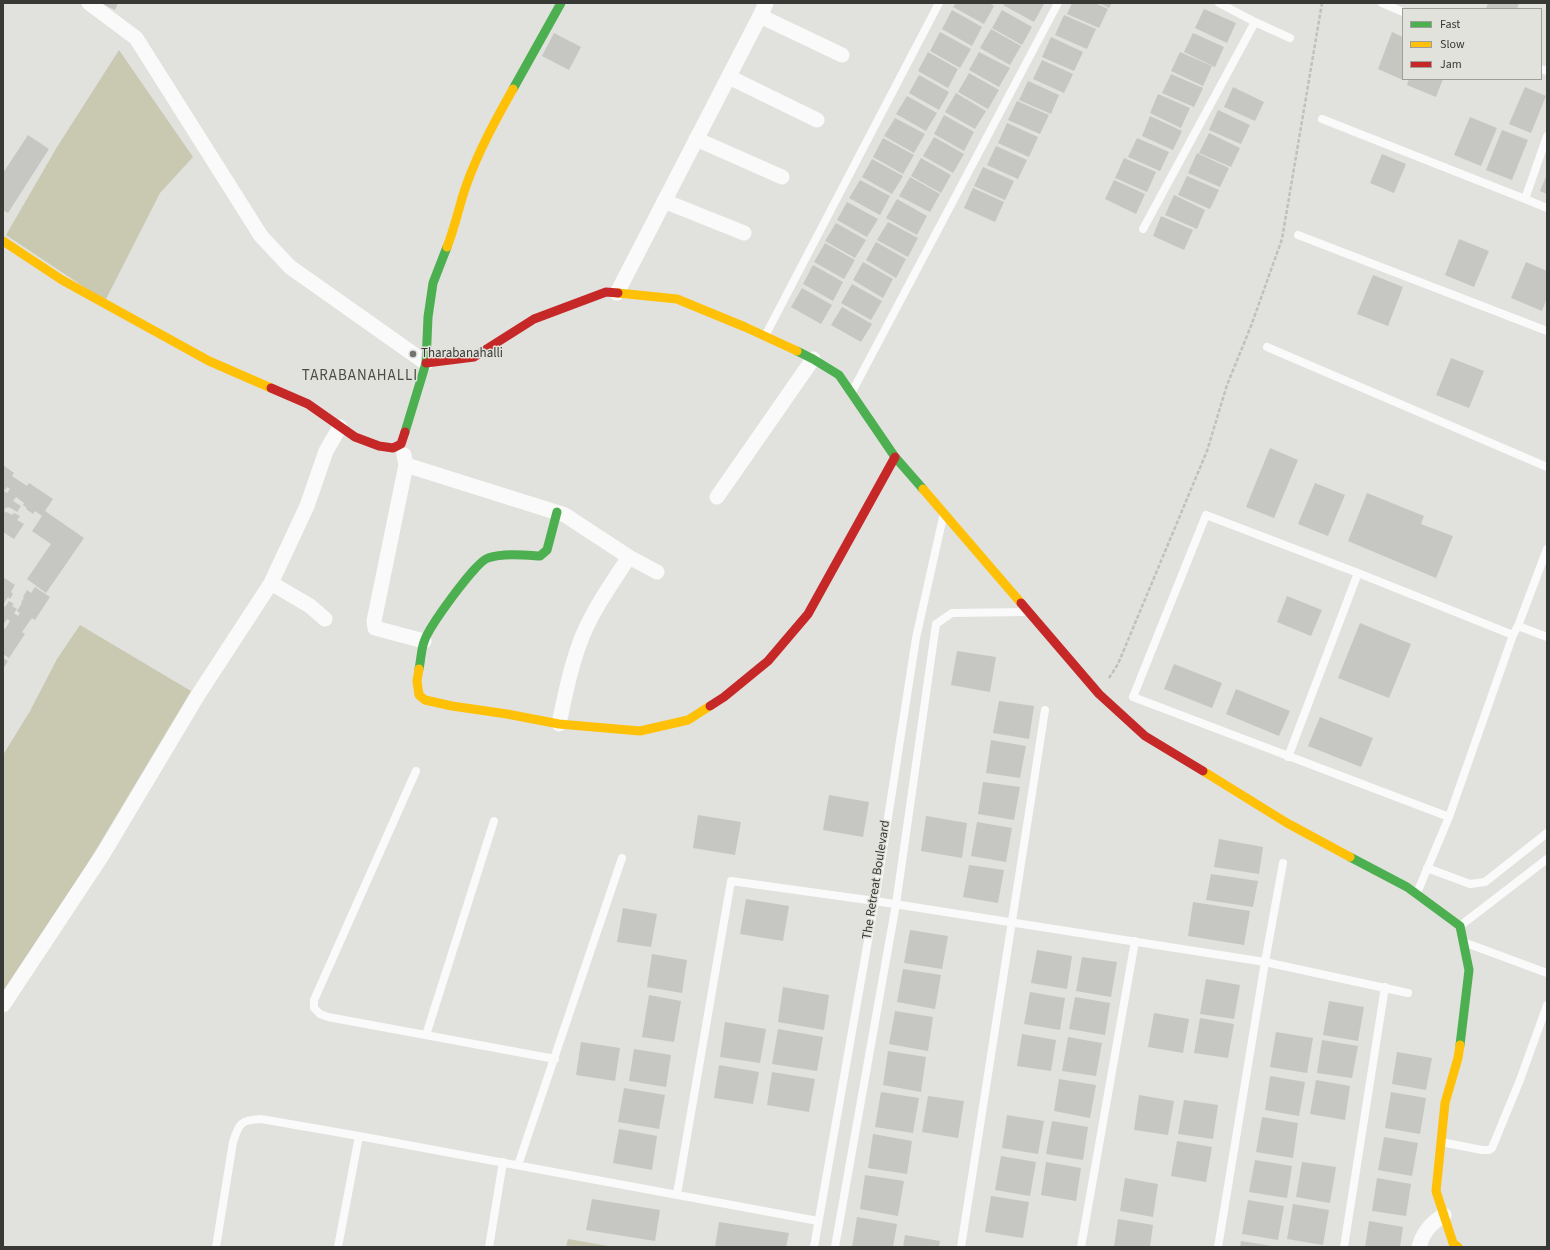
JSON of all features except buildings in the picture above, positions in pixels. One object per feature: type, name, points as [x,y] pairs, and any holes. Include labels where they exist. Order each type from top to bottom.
[{"type":"street","points":[[89,3],[136,38],[261,236],[290,267],[426,364],[474,357],[534,319],[606,292],[677,299],[765,336],[814,359],[839,375],[895,456],[944,514],[1099,694],[1145,736],[1286,823],[1407,887],[1460,926],[1468,970],[1458,1058],[1445,1103],[1436,1191],[1453,1243],[1458,1247]]},
{"type":"street","points":[[424,641],[375,628],[374,622],[406,465],[401,444],[426,364],[428,318],[433,283],[455,227],[466,186],[484,141],[561,3]]},
{"type":"street","points":[[617,293],[763,9],[842,55]]},
{"type":"street","points":[[729,77],[817,120]]},
{"type":"street","points":[[696,139],[782,177]]},
{"type":"street","points":[[664,201],[744,233]]},
{"type":"street","points":[[3,241],[69,284],[209,361],[308,404],[355,437],[380,446],[393,448],[401,444]]},
{"type":"street","points":[[717,497],[814,359]]},
{"type":"street","points":[[3,1005],[103,854],[198,694],[271,583],[308,506],[326,451],[340,426]]},
{"type":"street","points":[[557,512],[547,550],[540,556],[516,555],[487,558],[478,566],[443,608],[424,641],[417,681],[419,696],[424,700],[558,724],[640,731],[688,720],[724,697],[768,661],[808,614],[895,456]]},
{"type":"street","points":[[406,465],[565,515],[629,557],[657,572]]},
{"type":"street","points":[[558,724],[574,658],[582,636],[598,604],[629,557]]},
{"type":"street","points":[[271,583],[310,606],[325,619]]},
{"type":"street","points":[[1419,1247],[1427,1229],[1444,1215]]},
{"type":"lane","points":[[765,336],[939,3]]},
{"type":"lane","points":[[851,393],[1058,3]]},
{"type":"lane","points":[[1219,3],[1290,38]]},
{"type":"lane","points":[[1382,3],[1402,12]]},
{"type":"lane","points":[[1143,229],[1255,22]]},
{"type":"lane","points":[[1322,119],[1547,208]]},
{"type":"lane","points":[[1525,199],[1547,136]]},
{"type":"lane","points":[[1298,235],[1547,331]]},
{"type":"lane","points":[[1267,347],[1547,467]]},
{"type":"lane","name":"The Retreat Boulevard","points":[[814,1247],[875,901],[916,638],[944,514]]},
{"type":"lane","points":[[1449,818],[1133,697],[1206,515],[1358,573],[1513,635]]},
{"type":"lane","points":[[1416,894],[1449,818],[1513,635],[1518,626],[1547,549]]},
{"type":"lane","points":[[1288,757],[1358,573]]},
{"type":"lane","points":[[835,1247],[896,904],[936,624],[952,613],[1029,612]]},
{"type":"lane","points":[[1518,626],[1547,637]]},
{"type":"lane","points":[[961,1247],[1044,710]]},
{"type":"lane","points":[[416,770],[314,1000],[314,1008],[320,1014],[328,1017],[555,1059]]},
{"type":"lane","points":[[426,1035],[494,821]]},
{"type":"lane","points":[[1427,868],[1470,884],[1485,882],[1547,833]]},
{"type":"lane","points":[[518,1165],[622,858]]},
{"type":"lane","points":[[1460,926],[1547,859]]},
{"type":"lane","points":[[1218,1247],[1265,962],[1283,863]]},
{"type":"lane","points":[[677,1194],[731,881],[896,904],[1265,962],[1408,993]]},
{"type":"lane","points":[[1081,1247],[1135,941]]},
{"type":"lane","points":[[1464,942],[1547,973]]},
{"type":"lane","points":[[1344,1247],[1385,987]]},
{"type":"lane","points":[[1440,1142],[1482,1150],[1489,1150],[1492,1148],[1520,1080],[1547,1005]]},
{"type":"lane","points":[[216,1247],[233,1142],[237,1127],[248,1120],[261,1119],[503,1162],[818,1221]]},
{"type":"lane","points":[[338,1247],[359,1136]]},
{"type":"lane","points":[[489,1247],[503,1162]]},
{"type":"path","points":[[1099,694],[1118,664],[1207,451],[1227,385],[1251,326],[1282,239],[1322,3]]},
{"type":"green space","points":[[119,50],[193,157],[160,193],[105,301],[6,235],[57,147]]},
{"type":"green space","points":[[80,625],[191,691],[88,863],[3,995],[3,755],[30,711],[57,659]]},
{"type":"green space","points":[[568,1239],[614,1247],[566,1247]]},
{"type":"traffic: fast","points":[[513,89],[561,3]]},
{"type":"traffic: fast","points":[[405,432],[426,363],[428,317],[433,283],[447,247]]},
{"type":"traffic: fast","points":[[797,351],[839,375],[895,457],[923,489]]},
{"type":"traffic: fast","points":[[419,669],[423,645],[427,634],[453,596],[474,570],[482,562],[494,556],[540,556],[547,550],[557,512]]},
{"type":"traffic: fast","points":[[1350,857],[1407,887],[1460,926],[1469,970],[1460,1045]]},
{"type":"traffic: slow","points":[[447,247],[466,186],[481,149],[513,89]]},
{"type":"traffic: slow","points":[[3,241],[62,280],[209,361],[271,388]]},
{"type":"traffic: slow","points":[[618,293],[677,299],[745,327],[797,351]]},
{"type":"traffic: slow","points":[[923,489],[1021,603]]},
{"type":"traffic: slow","points":[[419,669],[417,681],[419,695],[425,700],[559,724],[640,731],[688,720],[710,706]]},
{"type":"traffic: slow","points":[[1203,771],[1287,823],[1350,857]]},
{"type":"traffic: slow","points":[[1458,1247],[1453,1243],[1436,1191],[1445,1103],[1458,1058],[1460,1045]]},
{"type":"traffic: jam","points":[[426,363],[474,357],[534,319],[606,292],[618,293]]},
{"type":"traffic: jam","points":[[271,388],[308,404],[355,437],[379,446],[393,448],[401,444],[405,432]]},
{"type":"traffic: jam","points":[[710,706],[724,697],[768,661],[808,614],[895,457]]},
{"type":"traffic: jam","points":[[1021,603],[1099,694],[1145,736],[1203,771]]},
{"type":"place","name":"Tharabanahalli","points":[[413,354]]},
{"type":"district","name":"TARABANAHALLI","points":[[360,377]]}]
